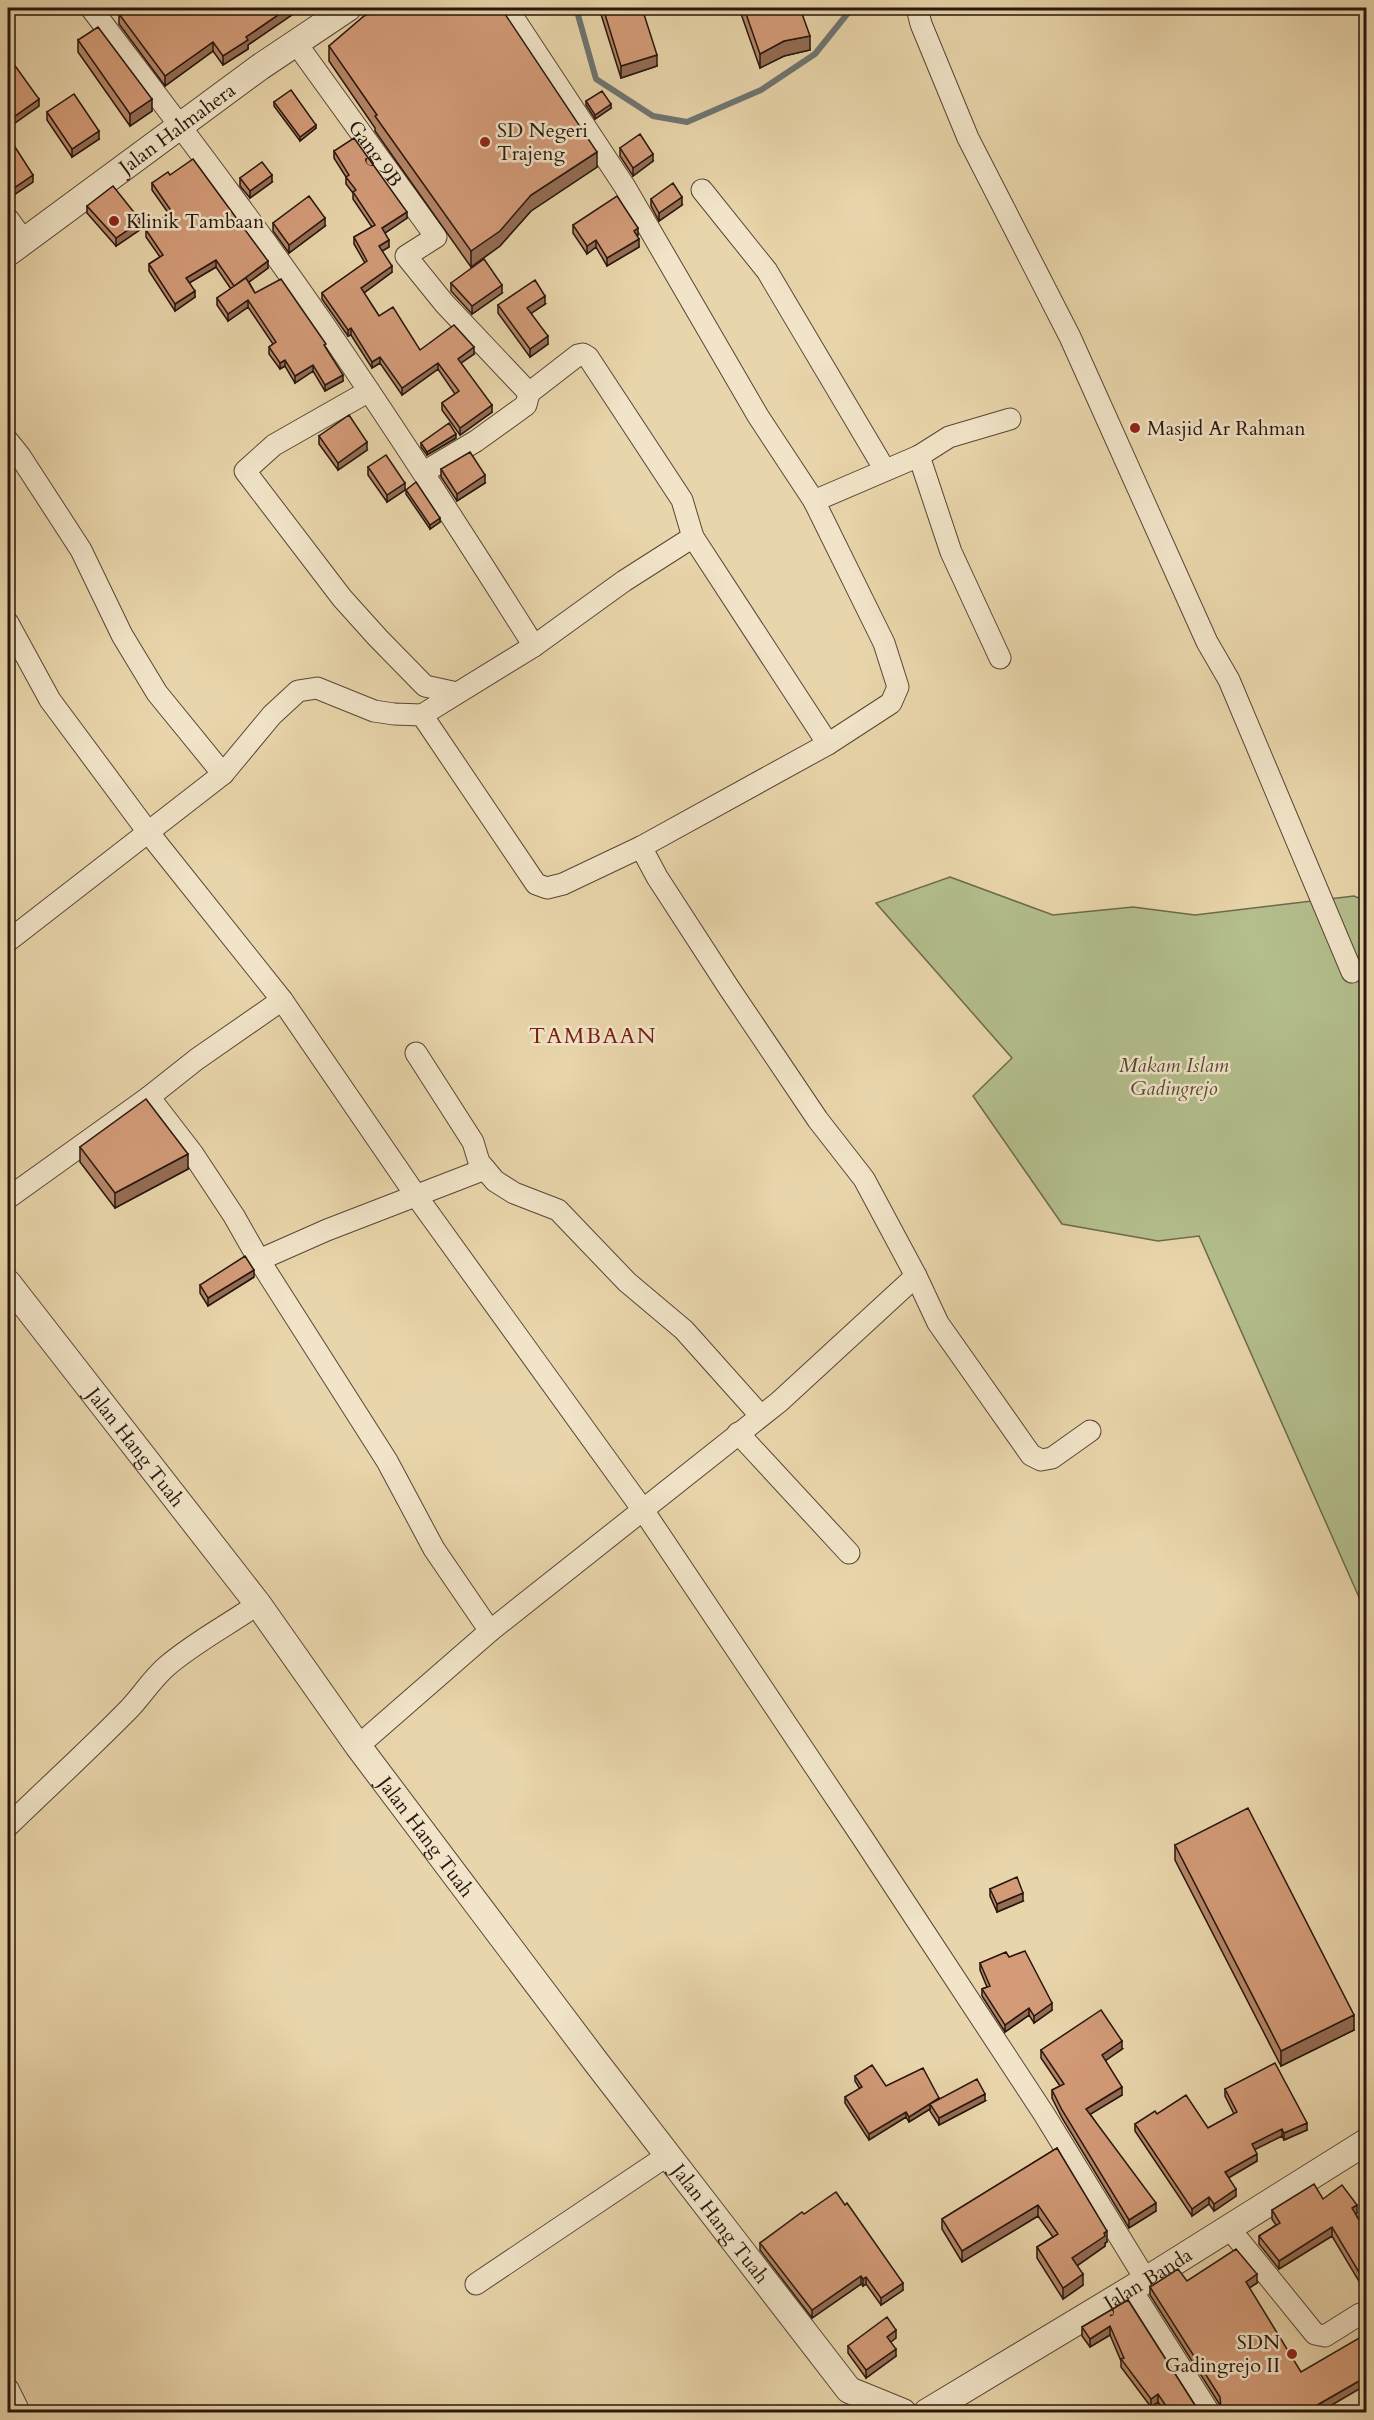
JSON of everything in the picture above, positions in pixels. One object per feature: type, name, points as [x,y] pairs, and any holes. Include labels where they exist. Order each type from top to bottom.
[{"type":"street","points":[[91,8],[277,258],[424,472],[534,646]]},
{"type":"street","name":"Jalan Halmahera","points":[[16,247],[108,178],[348,8]]},
{"type":"street","points":[[422,715],[536,884],[547,888],[563,884],[641,847],[828,744],[891,703],[898,687],[884,643],[814,501],[758,416],[625,187],[507,8]]},
{"type":"street","points":[[917,8],[921,24],[968,138],[1070,337],[1207,642],[1229,680],[1352,972]]},
{"type":"street","name":"Gang 9B","points":[[296,43],[436,237],[406,255],[444,303],[529,393]]},
{"type":"street","points":[[702,190],[767,271],[885,470]]},
{"type":"street","points":[[8,219],[16,247]]},
{"type":"street","points":[[424,472],[476,441],[526,405],[529,393],[578,355],[583,354],[588,357],[682,500],[693,537],[828,744]]},
{"type":"street","points":[[369,391],[274,445],[245,471],[342,597],[378,638],[425,686],[457,693]]},
{"type":"street","points":[[814,501],[919,456],[949,437],[1010,419]]},
{"type":"street","points":[[8,441],[44,491],[81,550],[122,635],[157,693],[223,774]]},
{"type":"street","points":[[919,456],[951,552],[1000,658]]},
{"type":"street","points":[[8,941],[223,774],[272,715],[298,691],[317,688],[374,711],[422,715],[534,646],[624,581],[693,537]]},
{"type":"street","points":[[8,623],[50,700],[148,832],[282,1000],[417,1197],[643,1510],[1044,2114],[1209,2412]]},
{"type":"street","points":[[641,847],[657,877],[735,998],[818,1120],[864,1179],[916,1276],[938,1323],[1031,1455],[1041,1460],[1053,1458],[1090,1431]]},
{"type":"street","points":[[8,1198],[149,1097],[197,1059],[282,1000]]},
{"type":"street","points":[[416,1053],[473,1142],[476,1156],[495,1181],[514,1192],[558,1210],[627,1282],[684,1330],[760,1415]]},
{"type":"street","points":[[149,1097],[193,1154],[387,1461],[434,1549],[489,1631]]},
{"type":"street","points":[[260,1260],[327,1230],[485,1169]]},
{"type":"street","points":[[358,1746],[489,1631],[779,1402],[916,1276]]},
{"type":"street","name":"Jalan Hang Tuah","points":[[8,1283],[258,1604],[358,1746],[668,2155],[849,2401]]},
{"type":"street","points":[[738,1433],[849,1553]]},
{"type":"street","points":[[8,1826],[132,1706],[152,1680],[167,1666],[198,1641],[258,1604]]},
{"type":"street","name":"Jalan Banda","points":[[927,2412],[1366,2142]]},
{"type":"street","points":[[476,2284],[668,2155]]},
{"type":"street","points":[[1229,2228],[1315,2334],[1325,2336],[1360,2314]]},
{"type":"street","points":[[849,2401],[903,2412]]},
{"type":"green space","name":"Makam Islam Gadingrejo","points":[[950,877],[1053,915],[1133,907],[1195,915],[1354,896],[1366,901],[1366,1613],[1199,1236],[1158,1241],[1062,1224],[973,1096],[1012,1058],[876,903]]},
{"type":"building","points":[[121,8],[288,8],[246,37],[248,40],[223,56],[213,42],[165,76],[119,14],[124,11]]},
{"type":"building","name":"SD Negeri Trajeng","points":[[383,8],[501,8],[597,152],[531,195],[500,231],[471,251],[375,116],[377,115],[329,46],[364,16]]},
{"type":"building","points":[[603,8],[642,8],[657,55],[621,66]]},
{"type":"building","points":[[744,8],[800,8],[810,36],[784,41],[760,54]]},
{"type":"building","points":[[98,27],[152,99],[130,114],[78,40]]},
{"type":"building","points":[[8,56],[39,99],[8,121]]},
{"type":"building","points":[[291,90],[316,125],[300,137],[274,102]]},
{"type":"building","points":[[602,91],[611,104],[595,115],[586,101]]},
{"type":"building","points":[[74,94],[99,131],[72,149],[47,112]]},
{"type":"building","points":[[640,134],[653,154],[633,168],[620,148]]},
{"type":"building","points":[[8,136],[33,175],[8,192]]},
{"type":"building","points":[[354,138],[407,212],[382,228],[389,240],[379,246],[392,266],[361,288],[379,316],[393,307],[420,350],[454,325],[474,347],[458,359],[492,405],[460,428],[442,403],[459,391],[438,363],[402,388],[380,357],[372,362],[351,328],[348,330],[322,293],[367,261],[354,237],[375,225],[353,192],[356,190],[346,177],[349,175],[334,151]]},
{"type":"building","points":[[193,159],[268,261],[234,286],[216,260],[186,278],[195,291],[175,304],[149,264],[163,255],[146,230],[172,212],[152,183],[168,172],[170,175]]},
{"type":"building","points":[[262,162],[272,175],[250,191],[240,178]]},
{"type":"building","points":[[673,183],[682,197],[659,213],[651,199]]},
{"type":"building","name":"Klinik Tambaan","points":[[113,186],[141,221],[116,238],[87,206]]},
{"type":"building","points":[[309,196],[325,218],[289,245],[273,223]]},
{"type":"building","points":[[617,196],[638,228],[634,231],[639,239],[607,258],[596,240],[587,246],[573,225]]},
{"type":"building","points":[[484,259],[502,285],[472,306],[451,283]]},
{"type":"building","points":[[246,278],[255,293],[281,279],[326,344],[324,345],[343,375],[325,385],[313,365],[295,376],[285,360],[280,363],[269,347],[276,342],[248,300],[228,314],[217,298]]},
{"type":"building","points":[[535,280],[545,296],[527,308],[548,336],[530,349],[498,305]]},
{"type":"building","points":[[349,415],[367,442],[338,463],[319,436]]},
{"type":"building","points":[[449,423],[456,434],[427,452],[421,443]]},
{"type":"building","points":[[470,452],[485,475],[457,494],[441,469]]},
{"type":"building","points":[[386,455],[405,483],[387,495],[368,467]]},
{"type":"building","points":[[416,482],[440,518],[430,525],[406,490]]},
{"type":"building","points":[[146,1099],[188,1154],[115,1193],[80,1147]]},
{"type":"building","points":[[245,1256],[254,1270],[208,1298],[200,1285]]},
{"type":"building","points":[[1248,1808],[1354,2015],[1281,2051],[1175,1845]]},
{"type":"building","points":[[1017,1877],[1023,1893],[997,1904],[990,1889]]},
{"type":"building","points":[[1025,1951],[1052,2003],[1034,2016],[1029,2008],[1005,2025],[982,1989],[990,1986],[980,1963],[1006,1952],[1009,1957]]},
{"type":"building","points":[[1101,2010],[1122,2041],[1102,2055],[1122,2087],[1086,2109],[1156,2203],[1129,2220],[1062,2110],[1052,2090],[1064,2084],[1041,2050]]},
{"type":"building","points":[[1275,2063],[1307,2123],[1284,2133],[1282,2129],[1252,2144],[1257,2154],[1225,2172],[1236,2189],[1214,2204],[1209,2197],[1192,2209],[1135,2124],[1155,2111],[1157,2114],[1186,2095],[1208,2128],[1237,2112],[1225,2089]]},
{"type":"building","points":[[872,2065],[886,2086],[923,2068],[939,2098],[909,2117],[906,2112],[869,2134],[845,2097],[862,2087],[855,2076]]},
{"type":"building","points":[[977,2079],[985,2094],[939,2118],[930,2104]]},
{"type":"building","points":[[1057,2148],[1107,2231],[1104,2233],[1105,2236],[1072,2258],[1083,2274],[1063,2288],[1037,2247],[1058,2234],[1038,2205],[962,2251],[942,2219]]},
{"type":"building","points":[[1314,2184],[1323,2199],[1342,2185],[1357,2205],[1352,2208],[1366,2232],[1366,2284],[1332,2227],[1279,2261],[1259,2236],[1280,2223],[1272,2210]]},
{"type":"building","points":[[836,2192],[845,2205],[847,2203],[903,2283],[881,2298],[866,2277],[863,2279],[861,2276],[812,2310],[760,2243],[802,2212],[804,2214]]},
{"type":"building","points":[[1236,2249],[1257,2274],[1246,2282],[1301,2372],[1366,2334],[1366,2377],[1305,2412],[1217,2412],[1221,2409],[1220,2397],[1150,2287],[1178,2269],[1187,2281]]},
{"type":"building","points":[[1128,2300],[1201,2412],[1170,2412],[1158,2394],[1151,2399],[1121,2359],[1124,2358],[1110,2326],[1090,2339],[1082,2327]]},
{"type":"building","points":[[887,2317],[896,2330],[887,2337],[896,2349],[866,2370],[848,2346]]},
{"type":"waterway","points":[[576,8],[596,79],[653,116],[687,122],[761,90],[815,54],[852,8]]},
{"type":"place","name":"SD Negeri Trajeng","points":[[485,142]]},
{"type":"place","name":"Klinik Tambaan","points":[[114,221]]},
{"type":"place","name":"Masjid Ar Rahman","points":[[1135,428]]},
{"type":"place","name":"SDN Gadingrejo II","points":[[1292,2354]]},
{"type":"district","name":"TAMBAAN","points":[[593,1036]]}]
